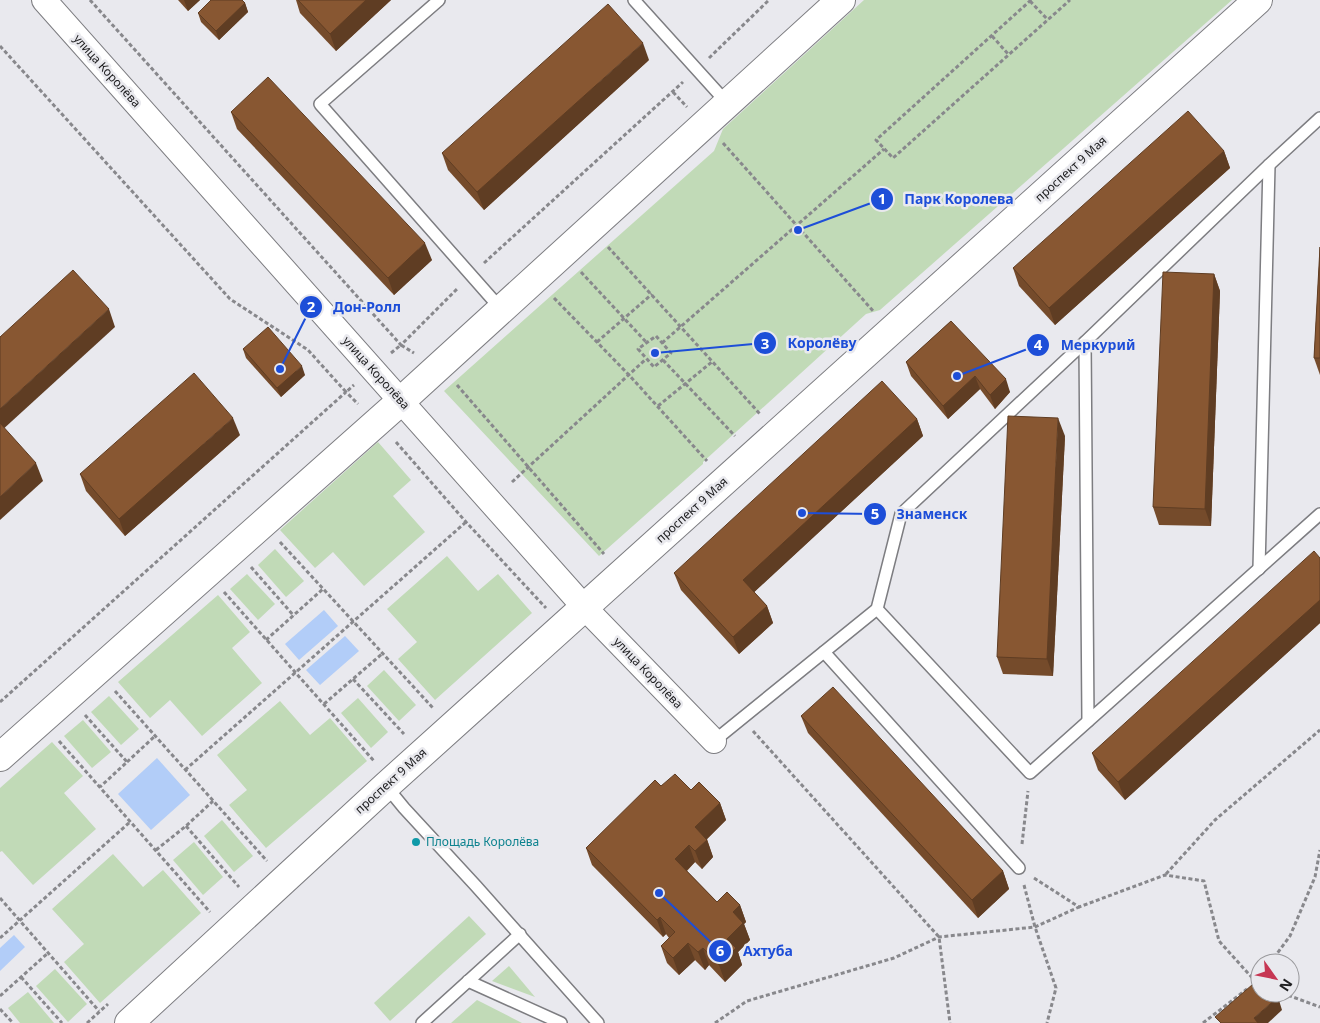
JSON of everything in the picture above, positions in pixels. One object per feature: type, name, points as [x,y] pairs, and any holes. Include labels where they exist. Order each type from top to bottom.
[{"type":"street","name":"улица Королёва","points":[[44,0],[584,608],[714,741]]},
{"type":"street","points":[[0,756],[401,402],[841,0]]},
{"type":"street","name":"проспект 9 Мая","points":[[129,1023],[382,775],[584,608],[1258,0]]},
{"type":"lane","points":[[439,0],[320,104],[501,309]]},
{"type":"lane","points":[[634,0],[728,104]]},
{"type":"lane","points":[[714,741],[876,609],[901,514],[1086,342],[1320,118]]},
{"type":"lane","points":[[1259,569],[1269,165]]},
{"type":"lane","points":[[1086,342],[1088,721]]},
{"type":"lane","points":[[876,609],[1030,773],[1320,514]]},
{"type":"lane","points":[[824,652],[1019,868]]},
{"type":"lane","points":[[382,775],[404,808],[520,934],[598,1023]]},
{"type":"lane","points":[[422,1023],[520,934]]},
{"type":"lane","points":[[468,982],[561,1023]]},
{"type":"path","points":[[90,0],[401,345]]},
{"type":"path","points":[[0,702],[401,345],[471,275],[697,70],[769,0]]},
{"type":"path","points":[[1048,20],[1031,0],[876,140],[893,158],[1009,54],[1048,20],[1070,0]]},
{"type":"path","points":[[992,36],[1009,54]]},
{"type":"path","points":[[0,46],[230,300],[308,350],[346,392]]},
{"type":"path","points":[[722,142],[879,318]]},
{"type":"path","points":[[662,343],[884,149]]},
{"type":"path","points":[[606,245],[766,420]]},
{"type":"path","points":[[579,270],[647,343]]},
{"type":"path","points":[[597,342],[652,294]]},
{"type":"path","points":[[551,295],[629,375],[713,467]]},
{"type":"path","points":[[656,336],[662,343],[671,353],[654,367],[638,349],[656,336]]},
{"type":"path","points":[[512,482],[646,358]]},
{"type":"path","points":[[663,360],[741,442]]},
{"type":"path","points":[[658,406],[713,361]]},
{"type":"path","points":[[454,382],[621,575]]},
{"type":"path","points":[[389,435],[466,522],[549,611]]},
{"type":"path","points":[[185,770],[466,522]]},
{"type":"path","points":[[278,540],[437,712]]},
{"type":"path","points":[[250,566],[294,616]]},
{"type":"path","points":[[266,640],[324,588]]},
{"type":"path","points":[[222,590],[324,704],[382,775]]},
{"type":"path","points":[[324,704],[383,653]]},
{"type":"path","points":[[353,679],[408,738]]},
{"type":"path","points":[[113,689],[268,862]]},
{"type":"path","points":[[84,714],[127,762]]},
{"type":"path","points":[[742,718],[939,937],[950,1023]]},
{"type":"path","points":[[715,1023],[747,1001],[894,958],[939,937],[1035,927],[1079,907],[1165,875],[1215,820],[1320,730]]},
{"type":"path","points":[[100,787],[155,736]]},
{"type":"path","points":[[57,738],[211,913]]},
{"type":"path","points":[[1030,773],[1019,868],[1035,927],[1056,988],[1047,1023]]},
{"type":"path","points":[[156,850],[213,801]]},
{"type":"path","points":[[0,938],[130,822]]},
{"type":"path","points":[[186,826],[239,887]]},
{"type":"path","points":[[1277,953],[1290,936],[1316,877],[1320,850]]},
{"type":"path","points":[[1019,868],[1079,907]]},
{"type":"path","points":[[1165,875],[1204,880],[1219,941],[1250,974]]},
{"type":"path","points":[[0,898],[99,1011]]},
{"type":"path","points":[[0,996],[48,953]]},
{"type":"path","points":[[21,977],[62,1023]]},
{"type":"path","points":[[1203,1023],[1250,989]]},
{"type":"path","points":[[1300,1000],[1320,1007]]},
{"type":"path","points":[[0,1009],[13,1023]]},
{"type":"green space","points":[[864,0],[1232,0],[880,310],[866,314],[703,464],[599,556],[444,391],[714,151],[723,129]]},
{"type":"green space","points":[[378,442],[411,480],[393,496],[425,532],[364,586],[333,552],[315,568],[280,530]]},
{"type":"green space","points":[[275,549],[304,581],[286,597],[258,565]]},
{"type":"green space","points":[[447,556],[478,591],[498,574],[532,613],[435,700],[398,659],[417,642],[387,609]]},
{"type":"green space","points":[[247,574],[275,604],[258,620],[230,589]]},
{"type":"green space","points":[[218,595],[250,632],[232,648],[262,683],[202,736],[170,700],[150,718],[118,682]]},
{"type":"green space","points":[[384,670],[416,705],[399,721],[367,686]]},
{"type":"green space","points":[[109,696],[139,729],[121,745],[91,712]]},
{"type":"green space","points":[[358,698],[388,732],[371,748],[341,713]]},
{"type":"green space","points":[[280,701],[310,735],[330,718],[367,761],[266,848],[229,805],[247,790],[217,755]]},
{"type":"green space","points":[[83,720],[111,752],[92,768],[64,736]]},
{"type":"green space","points":[[52,742],[83,776],[64,793],[96,829],[33,885],[2,851],[0,852],[0,788]]},
{"type":"green space","points":[[222,820],[253,856],[234,872],[204,836]]},
{"type":"green space","points":[[194,842],[223,877],[203,895],[173,860]]},
{"type":"green space","points":[[113,854],[143,887],[163,870],[201,913],[100,1003],[64,962],[84,944],[52,909]]},
{"type":"green space","points":[[469,916],[486,934],[390,1021],[374,1003]]},
{"type":"green space","points":[[509,966],[535,997],[492,981]]},
{"type":"green space","points":[[55,969],[87,1004],[68,1022],[36,986]]},
{"type":"green space","points":[[28,992],[54,1023],[20,1023],[8,1008]]},
{"type":"green space","points":[[477,1000],[522,1023],[451,1023]]},
{"type":"water","points":[[324,610],[338,626],[299,660],[285,644]]},
{"type":"water","points":[[345,636],[359,651],[320,685],[306,670]]},
{"type":"water","points":[[157,758],[190,795],[151,830],[118,794]]},
{"type":"water","points":[[14,935],[25,947],[0,971],[0,948]]},
{"type":"building","points":[[211,0],[242,0],[245,3],[216,31],[198,13]]},
{"type":"building","points":[[298,0],[366,0],[330,34]]},
{"type":"building","points":[[608,4],[643,43],[477,192],[442,153]]},
{"type":"building","points":[[268,77],[425,243],[388,278],[231,112]]},
{"type":"building","points":[[1188,111],[1224,151],[1049,308],[1013,268]]},
{"type":"building","points":[[1320,247],[1320,358],[1314,358]]},
{"type":"building","points":[[73,270],[109,309],[0,409],[0,337]]},
{"type":"building","points":[[1163,272],[1214,274],[1205,509],[1153,507]]},
{"type":"building","points":[[951,321],[1006,379],[990,395],[975,376],[943,406],[906,362]]},
{"type":"building","points":[[268,327],[302,366],[277,388],[243,349]]},
{"type":"building","points":[[194,373],[233,418],[119,519],[80,474]]},
{"type":"building","points":[[882,381],[917,419],[743,580],[767,606],[733,637],[674,573]]},
{"type":"building","points":[[1008,416],[1058,418],[1047,659],[997,657]]},
{"type":"building","points":[[0,423],[36,463],[0,497]]},
{"type":"building","points":[[1314,551],[1320,558],[1320,600],[1118,782],[1092,753]]},
{"type":"building","points":[[833,687],[1003,871],[972,900],[801,716]]},
{"type":"building","points":[[675,774],[691,790],[699,782],[720,803],[695,827],[707,840],[695,851],[689,845],[675,859],[717,902],[727,892],[740,905],[733,912],[743,923],[727,939],[736,948],[719,965],[703,948],[698,952],[688,943],[673,958],[661,946],[675,932],[660,917],[657,920],[586,848],[655,780],[661,786]]},
{"type":"building","points":[[1250,987],[1250,1003],[1271,1003],[1254,1018],[1258,1023],[1221,1023],[1215,1017]]},
{"type":"place","name":"Парк Королева","points":[[798,230]]},
{"type":"place","name":"Королёву","points":[[655,353]]},
{"type":"place","name":"Дон-Ролл","points":[[280,369]]},
{"type":"place","name":"Меркурий","points":[[957,376]]},
{"type":"place","name":"Знаменск","points":[[802,513]]},
{"type":"place","name":"Площадь Королёва","points":[[416,842]]},
{"type":"place","name":"Ахтуба","points":[[659,893]]}]
